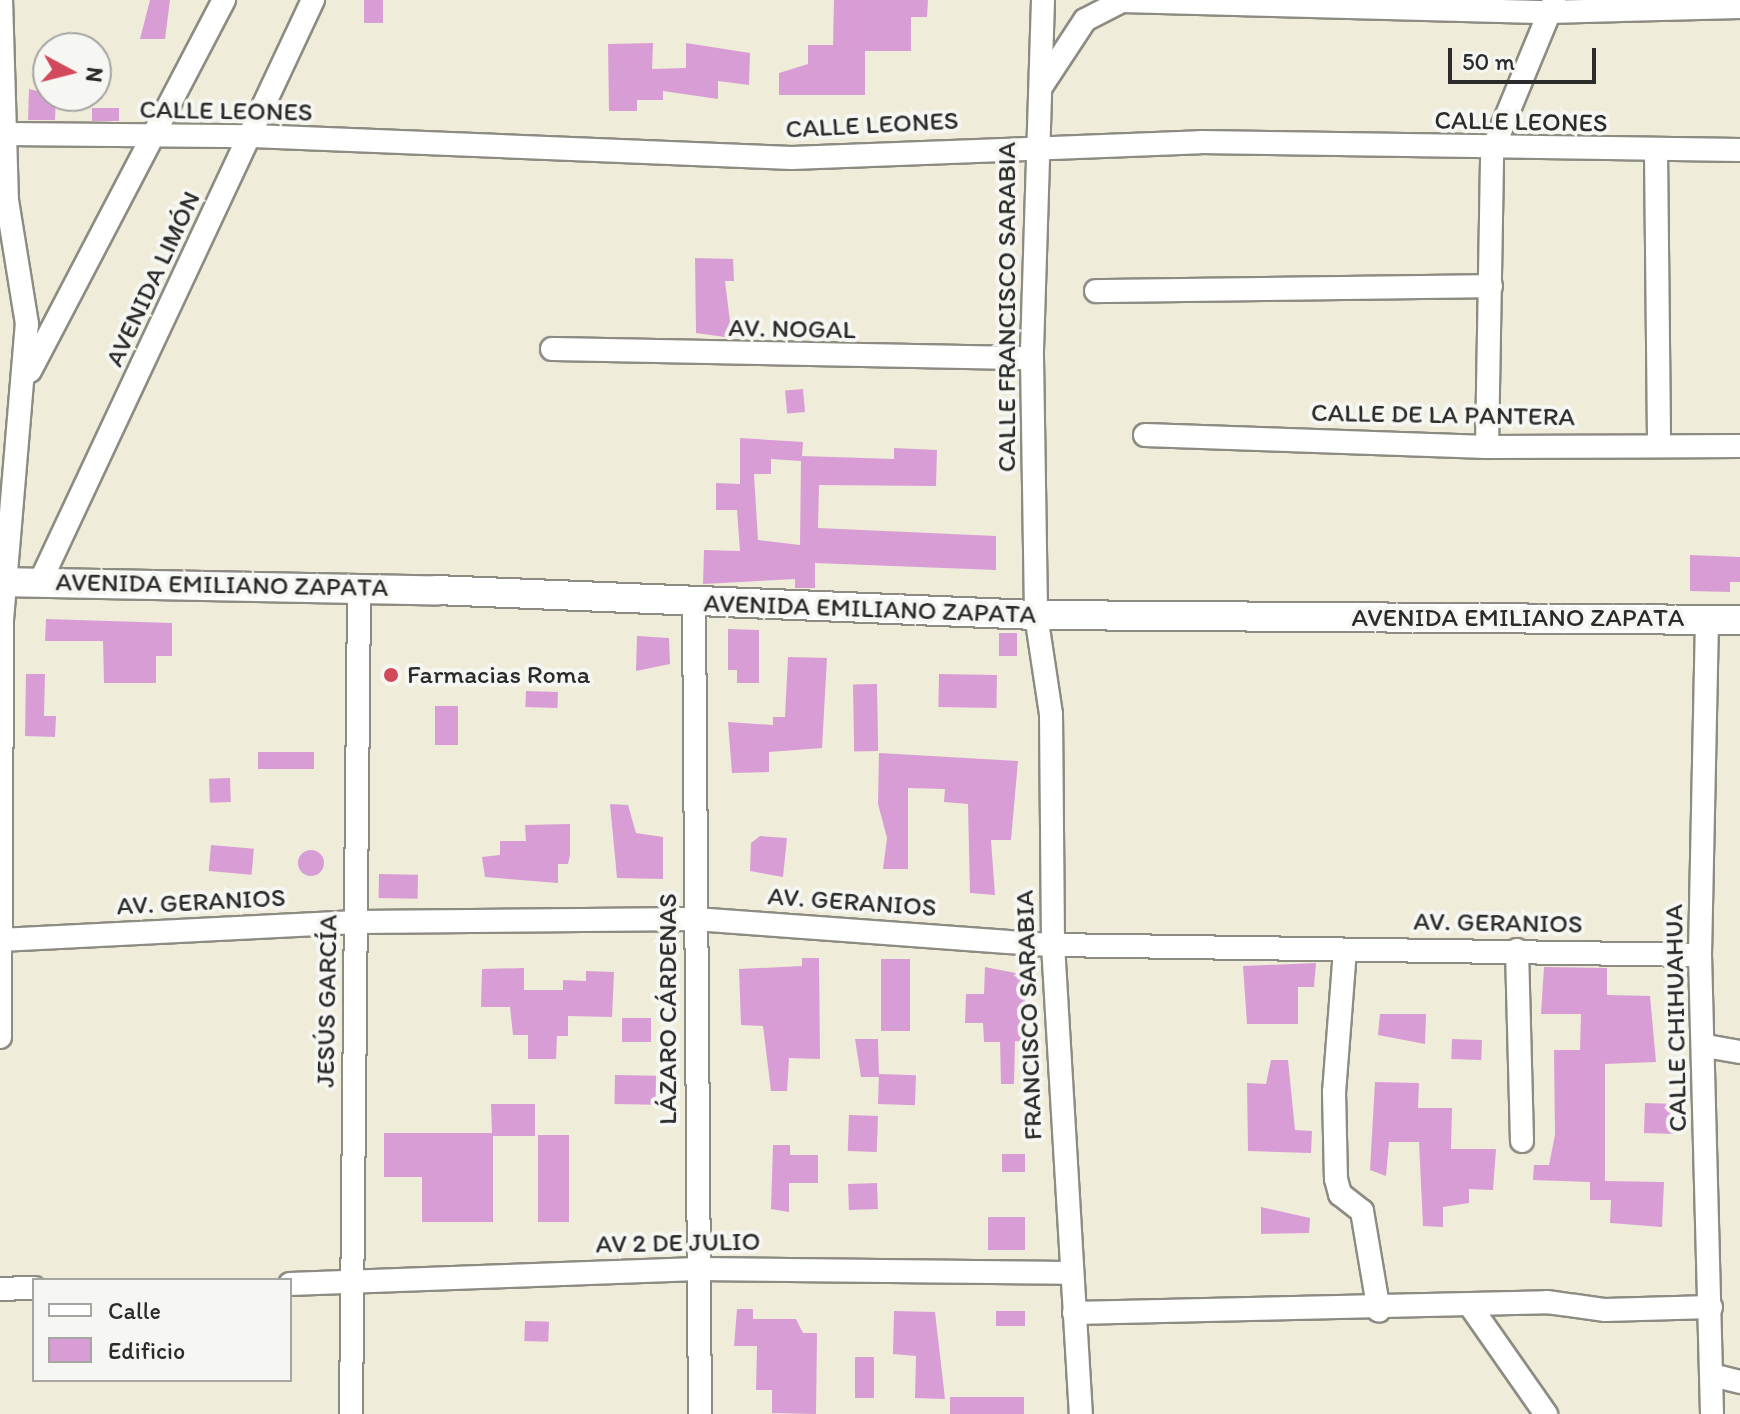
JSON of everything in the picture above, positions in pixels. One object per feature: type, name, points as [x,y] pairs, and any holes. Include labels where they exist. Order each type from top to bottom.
[{"type":"main road","name":"AVENIDA EMILIANO ZAPATA","points":[[2,582],[41,580],[359,589],[1036,615],[1740,620]]},
{"type":"street","points":[[0,1037],[2,582],[25,382],[27,324],[4,202],[6,134],[1,0]]},
{"type":"street","points":[[0,431],[148,137],[224,0]]},
{"type":"street","name":"AVENIDA LIMÓN","points":[[41,580],[252,136],[313,0]]},
{"type":"street","name":"CALLE FRANCISCO SARABIA","points":[[1036,615],[1032,358],[1036,144],[1043,0]]},
{"type":"street","points":[[1040,88],[1103,6],[1198,3],[1740,7]]},
{"type":"street","points":[[1487,447],[1492,151],[1552,6]]},
{"type":"street","name":"CALLE LEONES","points":[[6,134],[252,136],[792,158],[1036,144],[1492,151],[1740,150]]},
{"type":"street","points":[[1656,151],[1659,446]]},
{"type":"street","points":[[1096,291],[1491,286]]},
{"type":"street","name":"AV. NOGAL","points":[[552,349],[1032,358]]},
{"type":"street","name":"CALLE DE LA PANTERA","points":[[1145,435],[1487,447],[1740,446]]},
{"type":"street","name":"JESÚS GARCÍA","points":[[351,1414],[348,1283],[357,922],[359,589]]},
{"type":"street","name":"LÁZARO CÁRDENAS","points":[[694,604],[700,1414]]},
{"type":"street","name":"FRANCISCO SARABIA","points":[[1036,615],[1051,714],[1053,945],[1068,1273],[1081,1414]]},
{"type":"street","name":"CALLE CHIHUAHUA","points":[[1707,620],[1700,955],[1706,1046],[1712,1414]]},
{"type":"street","name":"AV. GERANIOS","points":[[2,940],[357,922],[695,919],[1053,945],[1700,955]]},
{"type":"street","points":[[1345,950],[1334,1092],[1336,1179],[1340,1194],[1362,1211],[1379,1311]]},
{"type":"street","points":[[1517,950],[1522,1141]]},
{"type":"street","points":[[1706,1046],[1740,1052]]},
{"type":"street","name":"AV 2 DE JULIO","points":[[292,1284],[698,1269],[1068,1273]]},
{"type":"street","points":[[0,1289],[32,1288]]},
{"type":"street","points":[[1471,1307],[1546,1414]]},
{"type":"street","points":[[1074,1313],[1711,1307]]},
{"type":"street","points":[[1712,1375],[1740,1382]]},
{"type":"building","points":[[150,0],[170,0],[165,39],[140,39]]},
{"type":"building","points":[[364,0],[383,0],[383,23],[364,23]]},
{"type":"building","points":[[834,0],[928,0],[927,17],[911,17],[911,51],[865,51],[865,95],[779,95],[779,73],[808,64],[808,45],[833,45]]},
{"type":"building","points":[[653,43],[652,69],[686,68],[686,43],[750,53],[749,85],[718,81],[718,99],[663,91],[663,100],[637,100],[637,111],[609,111],[608,44]]},
{"type":"building","points":[[29,89],[32,90],[32,112],[55,112],[55,120],[28,120]]},
{"type":"building","points":[[112,108],[119,108],[119,121],[92,121],[92,112],[112,112]]},
{"type":"building","points":[[695,258],[733,259],[734,281],[725,281],[732,338],[696,333]]},
{"type":"building","points":[[803,389],[805,412],[787,413],[785,391]]},
{"type":"building","points":[[740,438],[803,442],[802,456],[894,459],[894,448],[937,450],[936,486],[819,485],[818,528],[996,536],[996,570],[815,563],[815,588],[795,588],[795,579],[703,584],[704,550],[740,551],[737,510],[716,510],[716,483],[740,484]],"holes":[[[771,459],[801,461],[800,545],[758,540],[754,474],[771,474]]]},
{"type":"building","points":[[1690,555],[1740,557],[1740,582],[1730,582],[1730,592],[1690,591]]},
{"type":"building","points":[[46,619],[172,623],[172,656],[156,656],[156,683],[104,683],[103,641],[45,641]]},
{"type":"building","points":[[728,629],[759,630],[759,683],[737,683],[737,670],[728,670]]},
{"type":"building","points":[[999,633],[1017,633],[1017,656],[999,656]]},
{"type":"building","points":[[637,636],[669,638],[670,664],[636,671]]},
{"type":"building","points":[[788,657],[827,658],[822,748],[769,752],[769,772],[732,773],[728,722],[773,725],[773,717],[785,717]]},
{"type":"building","points":[[26,674],[45,674],[44,716],[56,716],[55,737],[25,736]]},
{"type":"building","points":[[939,674],[997,675],[996,708],[938,707]]},
{"type":"building","points":[[853,684],[877,684],[878,751],[854,751]]},
{"type":"building","points":[[526,691],[558,692],[557,708],[525,707]]},
{"type":"building","points":[[435,706],[458,706],[458,745],[435,745]]},
{"type":"building","points":[[258,752],[314,752],[314,769],[258,769]]},
{"type":"building","points":[[879,753],[1018,761],[1011,840],[991,840],[995,895],[970,893],[968,804],[944,802],[945,789],[908,788],[908,869],[883,869],[887,838],[878,804]]},
{"type":"building","points":[[230,778],[231,802],[210,803],[209,779]]},
{"type":"building","points":[[610,804],[628,805],[636,833],[663,837],[663,879],[617,878]]},
{"type":"building","points":[[570,824],[570,855],[568,864],[558,864],[558,883],[485,877],[482,857],[500,855],[500,841],[526,841],[525,825]]},
{"type":"building","points":[[760,836],[787,838],[783,877],[750,871],[751,843]]},
{"type":"building","points":[[211,845],[254,849],[252,875],[209,871]]},
{"type":"building","points":[[311,850],[320,854],[324,863],[320,872],[311,876],[302,872],[298,863],[302,854]]},
{"type":"building","points":[[379,874],[418,875],[418,899],[379,898]]},
{"type":"building","points":[[802,958],[819,958],[820,1059],[789,1058],[787,1091],[771,1091],[763,1026],[741,1025],[739,969],[802,966]]},
{"type":"building","points":[[881,959],[910,959],[910,1031],[881,1031]]},
{"type":"building","points":[[1316,963],[1314,987],[1298,987],[1298,1024],[1247,1024],[1243,966]]},
{"type":"building","points":[[985,967],[1025,975],[1025,1042],[1015,1041],[1014,1084],[1001,1084],[1000,1042],[984,1042],[983,1023],[965,1023],[966,994],[984,994]]},
{"type":"building","points":[[1544,967],[1607,968],[1607,995],[1650,996],[1656,1062],[1605,1064],[1605,1181],[1664,1182],[1662,1227],[1610,1223],[1611,1200],[1590,1200],[1590,1182],[1533,1180],[1534,1165],[1549,1165],[1555,1135],[1554,1050],[1580,1050],[1581,1014],[1541,1014]]},
{"type":"building","points":[[524,968],[524,990],[563,990],[563,980],[586,981],[586,971],[614,972],[612,1017],[568,1016],[568,1036],[557,1036],[556,1059],[528,1059],[528,1035],[513,1035],[510,1007],[481,1007],[482,969]]},
{"type":"building","points":[[1380,1014],[1426,1014],[1425,1044],[1378,1035]]},
{"type":"building","points":[[622,1018],[651,1018],[651,1042],[622,1042]]},
{"type":"building","points":[[855,1039],[878,1039],[879,1077],[861,1077]]},
{"type":"building","points":[[1452,1039],[1482,1040],[1481,1060],[1451,1059]]},
{"type":"building","points":[[1271,1060],[1288,1060],[1295,1130],[1312,1131],[1311,1153],[1248,1151],[1247,1083],[1266,1084]]},
{"type":"building","points":[[879,1074],[916,1075],[915,1105],[878,1104]]},
{"type":"building","points":[[615,1075],[656,1076],[655,1105],[614,1104]]},
{"type":"building","points":[[1375,1082],[1419,1083],[1418,1108],[1452,1108],[1451,1149],[1496,1149],[1493,1190],[1469,1189],[1469,1203],[1443,1207],[1443,1227],[1423,1226],[1419,1142],[1389,1142],[1386,1176],[1370,1170]]},
{"type":"building","points":[[1645,1103],[1677,1104],[1676,1134],[1644,1133]]},
{"type":"building","points":[[491,1104],[535,1104],[535,1136],[493,1136],[493,1222],[422,1222],[422,1177],[384,1177],[384,1133],[492,1133]]},
{"type":"building","points":[[849,1115],[878,1116],[877,1152],[848,1151]]},
{"type":"building","points":[[538,1135],[569,1135],[569,1222],[538,1222]]},
{"type":"building","points":[[773,1145],[790,1145],[790,1155],[818,1155],[818,1183],[789,1183],[789,1212],[771,1209]]},
{"type":"building","points":[[1002,1154],[1025,1154],[1025,1172],[1002,1172]]},
{"type":"building","points":[[877,1183],[878,1209],[849,1210],[848,1184]]},
{"type":"building","points":[[1261,1207],[1310,1218],[1309,1233],[1261,1234]]},
{"type":"building","points":[[988,1217],[1025,1217],[1025,1250],[988,1250]]},
{"type":"building","points":[[737,1309],[753,1309],[753,1319],[796,1319],[803,1333],[817,1333],[816,1414],[772,1413],[772,1390],[756,1390],[757,1346],[734,1346]]},
{"type":"building","points":[[894,1311],[935,1312],[945,1399],[915,1398],[916,1356],[893,1354]]},
{"type":"building","points":[[996,1311],[1025,1311],[1025,1326],[996,1326]]},
{"type":"building","points":[[525,1321],[549,1322],[548,1342],[524,1341]]},
{"type":"building","points":[[855,1357],[874,1357],[874,1398],[855,1398]]},
{"type":"building","points":[[950,1397],[1024,1397],[1024,1414],[950,1414]]},
{"type":"place","name":"Farmacias Roma","points":[[391,675]]}]
